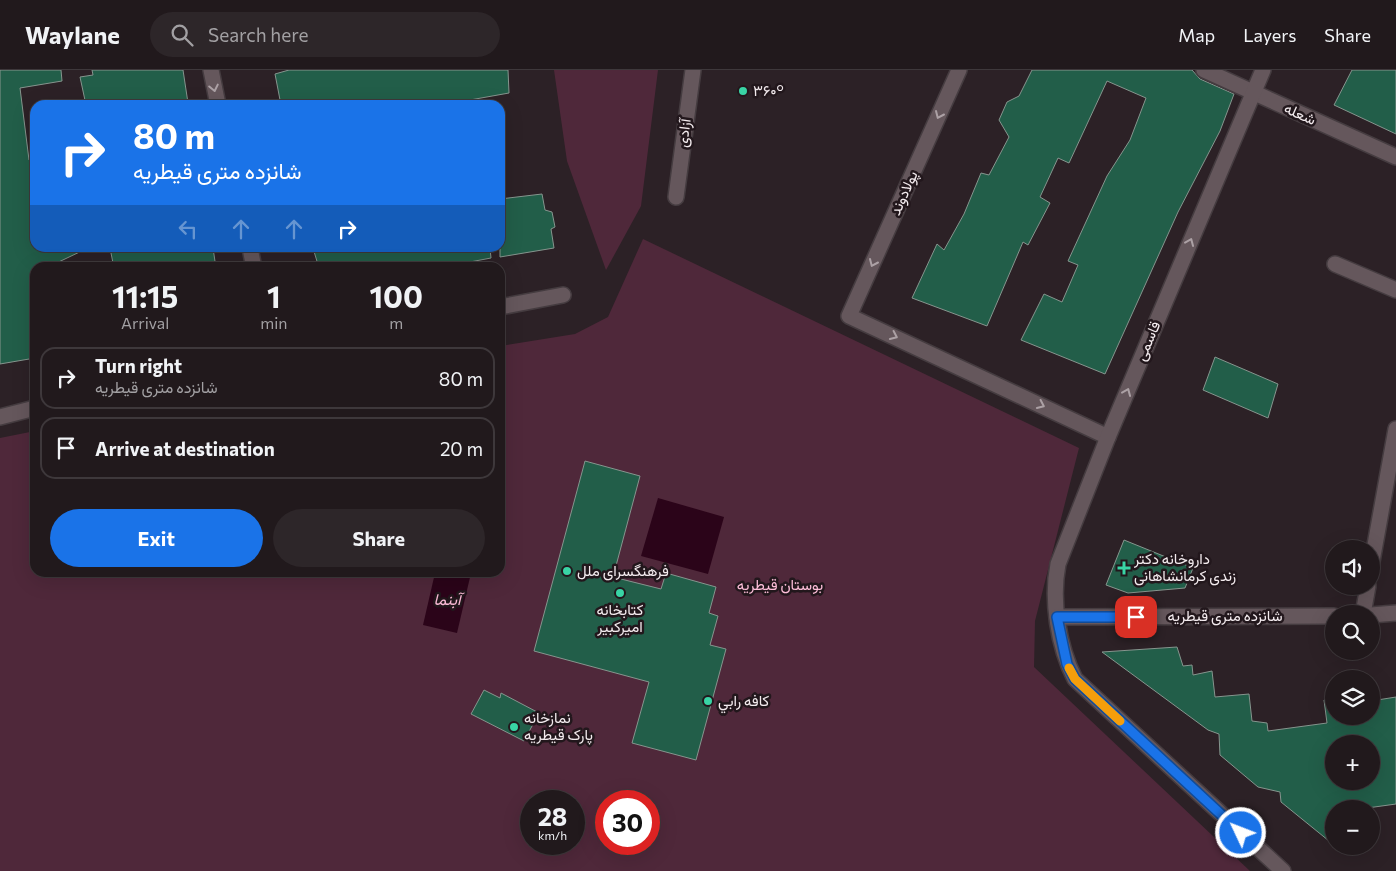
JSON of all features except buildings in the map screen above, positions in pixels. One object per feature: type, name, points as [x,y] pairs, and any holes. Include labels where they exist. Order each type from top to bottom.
[{"type":"street","points":[[211,70],[217,100]]},
{"type":"street","name":"آزادی","points":[[676,197],[693,70]]},
{"type":"street","name":"پولادوند","points":[[959,70],[850,316],[1108,437]]},
{"type":"street","name":"شعله","points":[[1204,70],[1396,157]]},
{"type":"street","name":"قاسمی","points":[[1263,70],[1108,437],[1058,564],[1055,580],[1055,600],[1067,664],[1075,679],[1283,871]]},
{"type":"street","points":[[1335,264],[1396,290]]},
{"type":"street","points":[[505,307],[563,295]]},
{"type":"street","points":[[0,417],[30,409]]},
{"type":"street","points":[[1376,540],[1396,429]]},
{"type":"street","points":[[1380,614],[1396,613]]},
{"type":"street","name":"شانزده متری قیطریه","points":[[1057,617],[1325,616]]},
{"type":"green space","points":[[554,70],[658,70],[641,206],[606,270],[567,161]]},
{"type":"green space","name":"بوستان قیطریه","points":[[643,239],[1079,448],[1035,621],[1034,667],[1250,871],[0,871],[0,438],[30,432],[30,577],[505,577],[505,345],[575,334],[608,317]]},
{"type":"water","points":[[658,498],[724,517],[708,574],[641,556]]},
{"type":"water","name":"آبنما","points":[[434,577],[470,577],[457,633],[423,625]]},
{"type":"slow traffic","points":[[1069,668],[1075,679],[1120,721]]},
{"type":"place","name":"۳۶۰°","points":[[743,91]]},
{"type":"place","name":"داروخانه دکتر زندی کرمانشاهانی","points":[[1124,568]]},
{"type":"place","name":"فرهنگسرای ملل","points":[[567,571]]},
{"type":"place","name":"کتابخانه امیرکبیر","points":[[620,593]]},
{"type":"place","name":"كافه رابي","points":[[708,701]]},
{"type":"place","name":"نمازخانه پارک قیطریه","points":[[514,727]]},
{"type":"route","points":[[1136,617],[1057,617],[1067,664],[1075,679],[1241,833]]}]
